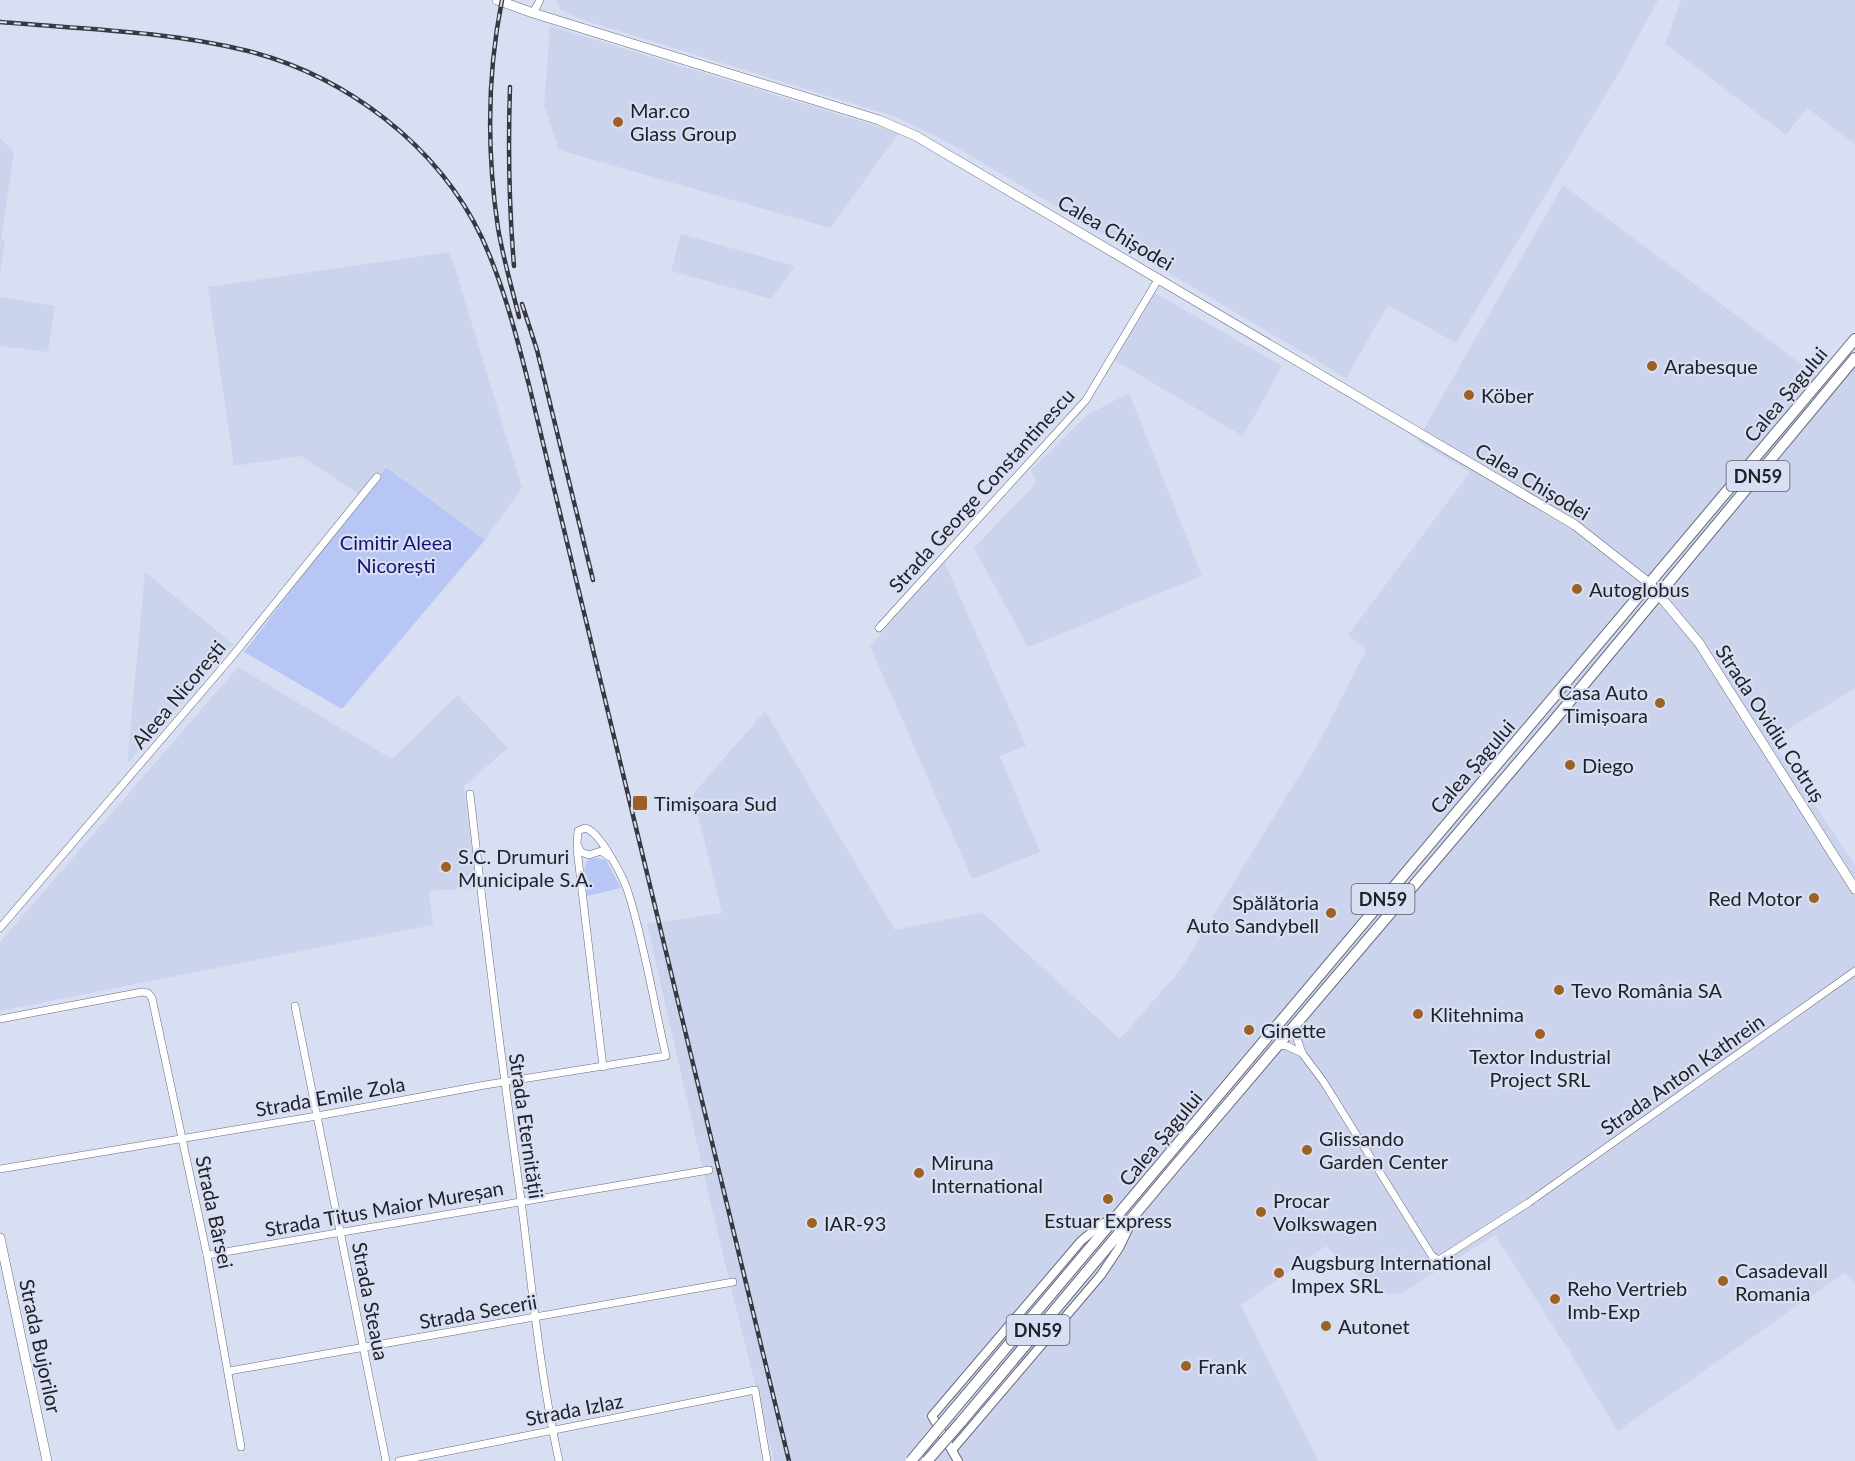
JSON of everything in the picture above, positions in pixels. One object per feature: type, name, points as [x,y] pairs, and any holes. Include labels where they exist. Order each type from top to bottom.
[{"type":"main road","name":"Calea Chișodei","points":[[497,0],[897,127],[1159,278],[1575,525],[1628,564],[1649,583]]},
{"type":"main road","name":"Calea Șagului","points":[[911,1461],[1855,339]]},
{"type":"main road","name":"Calea Șagului","points":[[927,1461],[1465,826],[1855,358]]},
{"type":"main road","name":"Strada Ovidiu Cotruș","points":[[1649,583],[1699,643],[1855,889]]},
{"type":"main road","name":"Strada Bujorilor","points":[[0,1238],[47,1461]]},
{"type":"street","points":[[533,13],[540,0]]},
{"type":"street","name":"Strada George Constantinescu","points":[[879,628],[1086,400],[1159,278]]},
{"type":"street","name":"Aleea Nicorești","points":[[0,928],[230,659],[377,477]]},
{"type":"street","name":"Strada Eternității","points":[[470,794],[504,1083],[535,1317],[552,1430],[559,1461]]},
{"type":"street","points":[[603,1067],[576,835],[582,828],[590,829],[610,857]]},
{"type":"street","points":[[592,854],[599,846],[598,838]]},
{"type":"street","points":[[577,846],[582,853],[592,854]]},
{"type":"street","points":[[580,864],[582,858],[592,854],[604,852],[610,857]]},
{"type":"street","name":"Strada Emile Zola","points":[[0,1168],[666,1056],[629,895],[610,857]]},
{"type":"street","name":"Strada Anton Kathrein","points":[[1302,1053],[1323,1081],[1435,1259],[1439,1260],[1528,1203],[1855,971]]},
{"type":"street","name":"Strada Bârsei","points":[[0,1019],[142,992],[151,996],[207,1256],[241,1447]]},
{"type":"street","name":"Strada Steaua","points":[[295,1006],[386,1461]]},
{"type":"street","points":[[1293,1027],[1302,1053]]},
{"type":"street","points":[[1278,1045],[1287,1046],[1302,1053]]},
{"type":"street","name":"Strada Titus Maior Mureșan","points":[[207,1256],[709,1170]]},
{"type":"street","name":"Calea Șagului","points":[[1117,1216],[1099,1226],[1081,1241],[933,1416],[952,1450],[1101,1275],[1119,1248],[1134,1215]]},
{"type":"street","name":"Strada Secerii","points":[[229,1371],[733,1282]]},
{"type":"street","name":"Strada Izlaz","points":[[399,1461],[754,1390],[767,1461]]},
{"type":"street","points":[[952,1450],[958,1461]]},
{"type":"shaded area","points":[[556,0],[1658,0],[1616,78],[1456,343],[1388,305],[1346,378],[940,138],[893,116],[580,19],[560,9]]},
{"type":"shaded area","points":[[1681,0],[1855,0],[1855,144],[1807,108],[1786,135],[1665,44]]},
{"type":"shaded area","points":[[550,26],[899,133],[830,228],[559,150],[544,105]]},
{"type":"shaded area","points":[[0,138],[14,153],[1,239],[5,240],[0,276]]},
{"type":"shaded area","points":[[1563,185],[1834,389],[1855,366],[1855,688],[1771,740],[1855,865],[1855,1282],[1844,1273],[1618,1431],[1569,1352],[1570,1350],[1495,1235],[1400,1294],[1377,1293],[1326,1246],[1241,1305],[1318,1461],[774,1461],[713,1214],[647,924],[722,913],[693,794],[765,711],[895,930],[982,912],[1120,1039],[1181,969],[1316,748],[1366,650],[1348,635],[1470,472],[1417,441]]},
{"type":"shaded area","points":[[681,234],[795,266],[771,299],[671,271]]},
{"type":"shaded area","points":[[450,252],[522,488],[485,540],[387,467],[363,497],[301,456],[234,466],[208,287]]},
{"type":"shaded area","points":[[1155,293],[1282,366],[1243,436],[1114,360]]},
{"type":"shaded area","points":[[0,297],[55,306],[48,352],[0,346]]},
{"type":"shaded area","points":[[1129,393],[1202,576],[1028,647],[974,548],[1036,483],[1031,470],[1087,415]]},
{"type":"shaded area","points":[[944,561],[1026,746],[1000,756],[1040,852],[972,879],[870,646]]},
{"type":"shaded area","points":[[145,572],[233,644],[127,764]]},
{"type":"shaded area","points":[[238,667],[392,759],[458,695],[508,748],[464,786],[477,888],[429,891],[433,925],[0,1011],[0,942]]},
{"type":"green space","name":"Cimitir Aleea Nicorești","points":[[386,467],[485,540],[342,709],[244,652]]},
{"type":"green space","points":[[589,859],[606,860],[621,888],[587,896],[584,877],[586,863]]},
{"type":"railway","points":[[502,0],[491,85],[490,143],[494,200],[500,239],[519,317]]},
{"type":"railway","points":[[0,22],[125,32],[218,44],[284,62],[320,78],[354,97],[385,119],[414,145],[441,173],[463,204],[482,238],[503,293],[530,389],[789,1461]]},
{"type":"railway","points":[[510,87],[509,176],[514,266]]},
{"type":"railway","points":[[522,304],[537,350],[593,580]]},
{"type":"place","name":"Mar.co Glass Group","points":[[618,122]]},
{"type":"place","name":"Arabesque","points":[[1652,366]]},
{"type":"place","name":"Köber","points":[[1469,395]]},
{"type":"place","name":"Autoglobus","points":[[1577,589]]},
{"type":"place","name":"Casa Auto Timișoara","points":[[1660,703]]},
{"type":"place","name":"Diego","points":[[1570,765]]},
{"type":"place","name":"Timișoara Sud","points":[[640,803]]},
{"type":"place","name":"S.C. Drumuri Municipale S.A.","points":[[446,867]]},
{"type":"place","name":"Red Motor","points":[[1814,898]]},
{"type":"place","name":"Spălătoria Auto Sandybell","points":[[1331,913]]},
{"type":"place","name":"Tevo România SA","points":[[1559,990]]},
{"type":"place","name":"Klitehnima","points":[[1418,1014]]},
{"type":"place","name":"Ginette","points":[[1249,1030]]},
{"type":"place","name":"Textor Industrial Project SRL","points":[[1540,1034]]},
{"type":"place","name":"Glissando Garden Center","points":[[1307,1150]]},
{"type":"place","name":"Miruna International","points":[[919,1173]]},
{"type":"place","name":"Estuar Express","points":[[1108,1199]]},
{"type":"place","name":"Procar Volkswagen","points":[[1261,1212]]},
{"type":"place","name":"IAR-93","points":[[812,1223]]},
{"type":"place","name":"Augsburg International Impex SRL","points":[[1279,1273]]},
{"type":"place","name":"Casadevall Romania","points":[[1723,1281]]},
{"type":"place","name":"Reho Vertrieb Imb-Exp","points":[[1555,1299]]},
{"type":"place","name":"Autonet","points":[[1326,1326]]},
{"type":"place","name":"Frank","points":[[1186,1366]]}]
